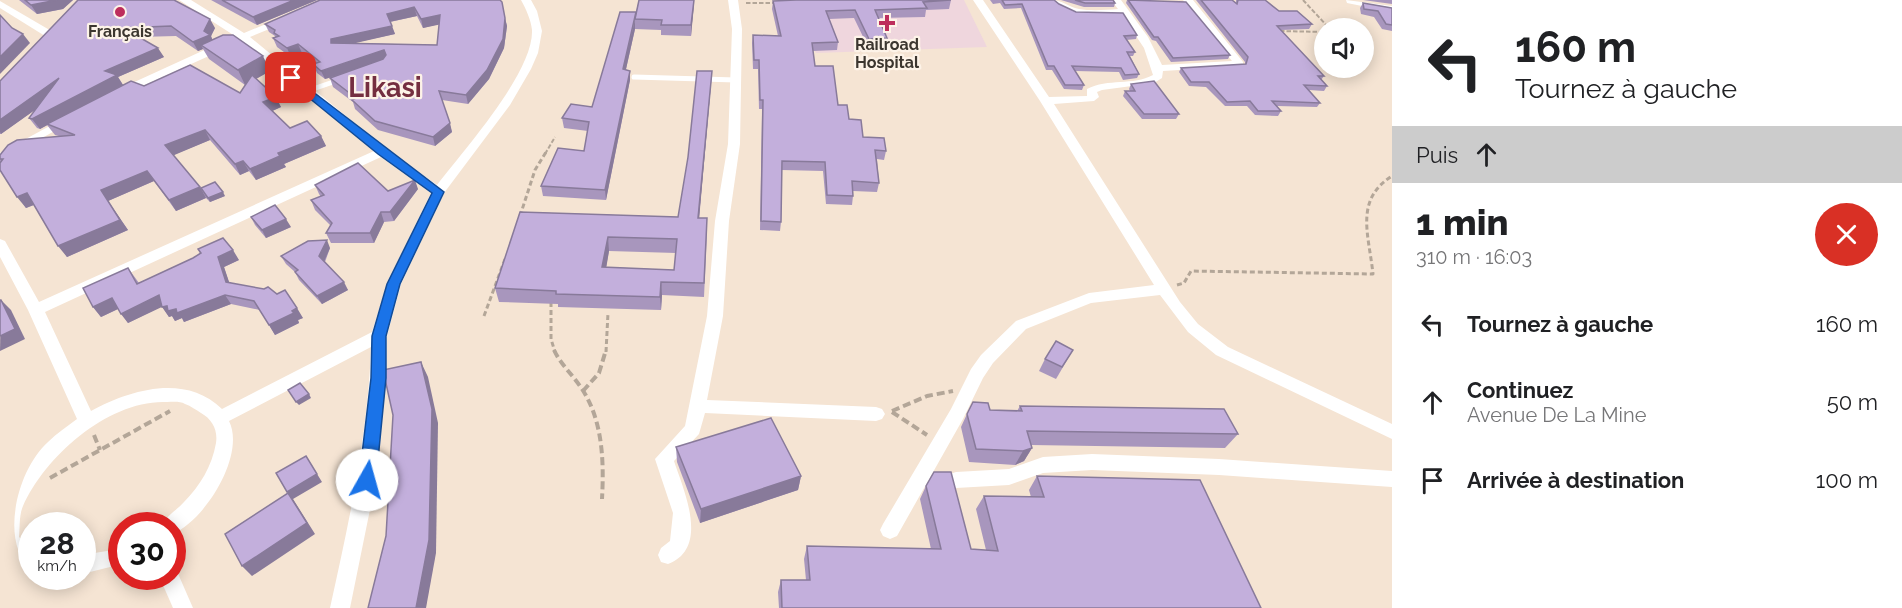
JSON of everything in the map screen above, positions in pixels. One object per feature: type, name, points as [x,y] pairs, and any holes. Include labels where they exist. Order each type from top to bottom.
[{"type":"street","points":[[184,0],[244,37],[381,152],[438,192]]},
{"type":"street","points":[[340,608],[367,480],[378,378],[379,336],[394,284],[438,192],[506,104],[526,69],[533,53],[537,31],[532,11],[525,0]]},
{"type":"street","points":[[978,0],[1046,101],[1165,289],[1193,328],[1222,351],[1392,432]]},
{"type":"street","points":[[1056,0],[1067,9],[1079,12],[1124,12]]},
{"type":"street","points":[[1046,101],[1090,99],[1093,97],[1091,91],[1098,86],[1151,81],[1158,76],[1159,68],[1116,0]]},
{"type":"street","points":[[1159,68],[1239,64],[1220,36],[1188,0]]},
{"type":"street","points":[[1350,1],[1392,9]]},
{"type":"street","points":[[668,555],[679,546],[682,513],[664,459],[693,429],[715,316],[722,221],[734,144],[737,29],[734,2]]},
{"type":"street","points":[[0,4],[49,34]]},
{"type":"street","points":[[108,98],[190,59],[298,14]]},
{"type":"street","points":[[0,158],[79,113]]},
{"type":"street","points":[[36,310],[381,152]]},
{"type":"street","points":[[0,244],[36,310],[85,417]]},
{"type":"street","points":[[890,530],[987,359],[1021,325],[1089,298],[1165,289]]},
{"type":"street","points":[[220,418],[379,336]]},
{"type":"street","points":[[18,552],[5,543],[5,517],[13,490],[30,462],[55,438],[85,417],[119,402],[152,394],[181,394],[205,403],[220,418],[226,438],[221,463],[207,490],[185,512]]},
{"type":"street","points":[[696,406],[883,411]]},
{"type":"street","points":[[956,480],[1009,477],[1043,465],[1092,462],[1219,466],[1392,479]]},
{"type":"street","points":[[175,590],[183,608]]},
{"type":"lane","points":[[306,91],[351,75]]},
{"type":"lane","points":[[634,77],[736,80]]},
{"type":"path","points":[[1303,0],[1320,18]]},
{"type":"path","points":[[734,2],[781,3]]},
{"type":"path","points":[[1273,30],[1314,32]]},
{"type":"path","points":[[528,220],[518,220],[535,170],[555,137]]},
{"type":"path","points":[[1165,289],[1184,283],[1191,271],[1373,274],[1366,206],[1378,185],[1392,176]]},
{"type":"path","points":[[484,316],[507,252]]},
{"type":"path","points":[[549,294],[553,308],[549,331],[555,352],[583,391],[600,436],[605,468],[602,499]]},
{"type":"path","points":[[583,391],[597,378],[609,345],[608,313]]},
{"type":"path","points":[[883,411],[948,390],[968,392]]},
{"type":"path","points":[[41,483],[177,407]]},
{"type":"path","points":[[883,411],[940,444]]},
{"type":"shaded area","name":"Railroad Hospital","points":[[786,0],[964,0],[987,47],[816,53]]},
{"type":"building","points":[[25,0],[57,0],[31,5]]},
{"type":"building","points":[[78,0],[174,0],[210,19],[204,31],[210,35],[193,42],[171,26],[123,28],[158,48],[105,71],[117,75],[32,119],[29,118],[59,78],[0,120],[0,81]]},
{"type":"building","points":[[222,0],[294,0],[253,17]]},
{"type":"building","points":[[320,0],[500,0],[505,18],[503,39],[487,70],[466,95],[439,91],[450,123],[433,137],[375,121],[352,100],[356,98],[330,78],[383,59],[386,55],[384,50],[321,71],[313,64],[320,62],[298,44],[287,48],[273,38],[279,36],[274,33],[275,30],[265,24]],"holes":[[[414,7],[421,19],[440,15],[437,45],[331,43],[331,39],[392,26],[387,14]]]},
{"type":"building","points":[[639,0],[694,0],[691,25],[661,25],[662,20],[635,19]]},
{"type":"building","points":[[951,0],[923,2],[927,8],[875,10],[887,38],[869,39],[855,10],[826,11],[838,42],[812,43],[815,66],[833,66],[838,105],[847,105],[849,119],[861,120],[863,137],[884,138],[886,151],[875,150],[879,183],[852,181],[853,196],[827,195],[825,162],[782,161],[781,222],[761,221],[763,100],[760,100],[759,60],[754,60],[753,35],[781,36],[773,1]]},
{"type":"building","points":[[1002,0],[1054,0],[1076,12],[1123,13],[1137,35],[1124,36],[1135,52],[1127,52],[1139,74],[1125,75],[1121,68],[1072,66],[1084,85],[1065,85],[1054,66],[1048,66],[1022,4],[1005,5]]},
{"type":"building","points":[[1075,0],[1113,0],[1115,3],[1085,3]]},
{"type":"building","points":[[1128,0],[1186,2],[1230,55],[1173,58],[1158,37],[1154,37]]},
{"type":"building","points":[[1201,0],[1232,0],[1237,4],[1238,0],[1265,0],[1279,11],[1297,11],[1312,24],[1277,26],[1314,65],[1314,78],[1320,78],[1327,86],[1304,85],[1320,103],[1272,101],[1281,111],[1258,111],[1250,101],[1227,102],[1209,82],[1191,82],[1181,68],[1246,64],[1248,57]]},
{"type":"building","points":[[1363,3],[1392,8],[1392,25],[1386,24],[1378,11],[1364,9]]},
{"type":"building","points":[[620,12],[636,12],[623,69],[630,71],[605,190],[541,186],[558,148],[584,151],[589,122],[562,118],[571,104],[592,107]]},
{"type":"building","points":[[0,15],[12,28],[23,34],[0,57]]},
{"type":"building","points":[[223,35],[233,35],[263,56],[238,70],[201,45]]},
{"type":"building","points":[[190,65],[240,93],[252,75],[276,97],[263,102],[290,128],[307,121],[321,136],[278,153],[280,156],[250,169],[243,161],[235,164],[205,130],[165,145],[200,187],[169,200],[147,171],[101,190],[120,220],[58,246],[27,193],[17,197],[0,170],[0,163],[3,159],[0,159],[0,155],[8,145],[17,140],[75,135],[47,124],[131,81],[144,86]]},
{"type":"building","points":[[697,71],[712,71],[698,218],[707,218],[704,283],[661,282],[660,297],[556,294],[556,291],[495,288],[520,212],[678,217],[688,157]],"holes":[[[608,237],[677,239],[674,270],[602,267]]]},
{"type":"building","points":[[1154,81],[1179,114],[1144,114],[1125,91],[1135,91],[1131,84]]},
{"type":"building","points":[[358,163],[388,191],[415,180],[390,212],[381,212],[370,233],[326,233],[332,223],[311,200],[324,195],[315,185]]},
{"type":"building","points":[[215,182],[223,192],[208,198],[201,188]]},
{"type":"building","points":[[275,205],[286,219],[262,230],[251,217]]},
{"type":"building","points":[[223,238],[233,250],[218,257],[226,282],[264,289],[268,287],[277,294],[285,290],[297,308],[292,311],[294,313],[269,325],[254,301],[225,295],[177,313],[176,309],[168,311],[167,306],[162,307],[159,295],[121,314],[112,298],[93,307],[83,288],[128,268],[137,284],[193,258],[201,253],[198,249]]},
{"type":"building","points":[[327,240],[319,256],[344,282],[317,296],[295,272],[298,270],[281,256],[308,241]]},
{"type":"building","points":[[0,300],[15,329],[0,336]]},
{"type":"building","points":[[1056,341],[1073,350],[1062,367],[1045,359]]},
{"type":"building","points":[[421,362],[432,409],[429,540],[416,608],[368,608],[386,536],[393,415],[383,370]]},
{"type":"building","points":[[300,383],[309,394],[296,402],[288,390]]},
{"type":"building","points":[[973,402],[988,403],[990,410],[1022,411],[1020,406],[1224,409],[1238,434],[1027,431],[1032,448],[1023,451],[976,449],[967,414]]},
{"type":"building","points":[[771,418],[801,476],[701,509],[676,447]]},
{"type":"building","points":[[306,456],[317,474],[287,492],[276,473]]},
{"type":"building","points":[[934,472],[951,472],[971,549],[998,551],[984,496],[1044,497],[1037,476],[1200,480],[1261,608],[782,608],[781,580],[810,580],[807,546],[941,549],[926,486]]},
{"type":"building","points":[[288,493],[307,523],[242,566],[225,534]]},
{"type":"place","name":"Français","points":[[120,12]]},
{"type":"place","name":"Railroad Hospital","points":[[887,23]]},
{"type":"district","name":"Likasi","points":[[385,87]]},
{"type":"route","points":[[291,78],[381,152],[438,192],[407,252],[394,284],[379,336],[378,378],[367,480]]}]
